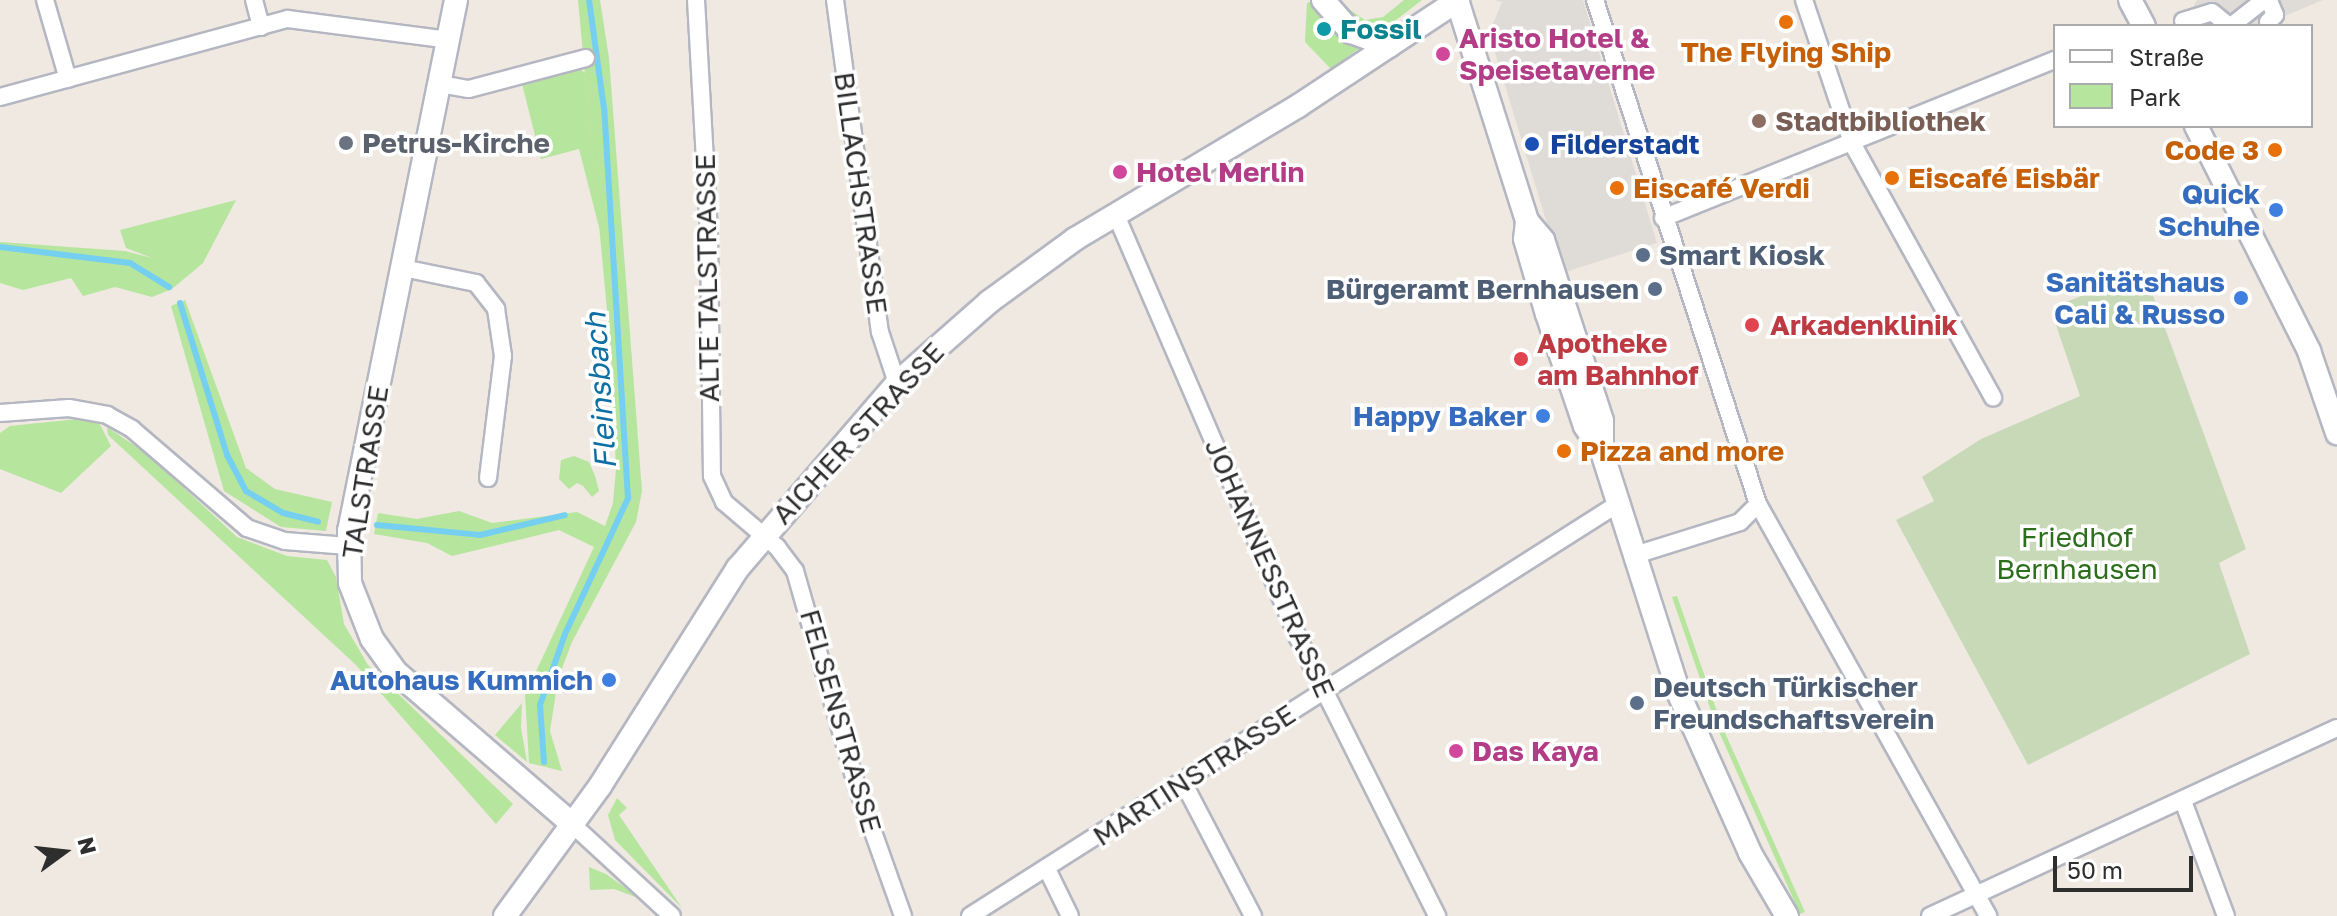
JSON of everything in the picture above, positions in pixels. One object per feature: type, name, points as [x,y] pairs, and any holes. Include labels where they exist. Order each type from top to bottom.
[{"type":"main road","name":"TALSTRASSE","points":[[456,0],[348,546],[355,601],[384,657],[573,825]]},
{"type":"main road","points":[[1323,0],[1351,32],[1390,46]]},
{"type":"main road","name":"AICHER STRASSE","points":[[505,916],[573,825],[713,605],[765,535],[897,383],[989,302],[1116,215],[1390,46],[1457,0]]},
{"type":"main road","points":[[1457,0],[1527,221],[1543,240],[1556,312],[1578,377],[1602,421],[1602,452],[1696,738],[1750,853],[1787,916]]},
{"type":"main road","points":[[2130,0],[2140,24]]},
{"type":"main road","points":[[2197,128],[2328,368],[2337,433]]},
{"type":"street","points":[[45,0],[68,79]]},
{"type":"street","points":[[254,0],[261,27]]},
{"type":"street","name":"ALTE TALSTRASSE","points":[[696,0],[710,276],[709,460],[724,502],[765,535]]},
{"type":"street","name":"BILLACHSTRASSE","points":[[835,0],[880,332],[897,383]]},
{"type":"street","points":[[1595,0],[1758,504],[1988,916]]},
{"type":"street","points":[[1804,0],[1852,143],[1993,397]]},
{"type":"street","points":[[2233,24],[2266,0],[2275,15],[2268,22]]},
{"type":"street","points":[[2183,21],[2208,6],[2228,24]]},
{"type":"street","points":[[0,97],[297,20],[449,40]]},
{"type":"street","points":[[440,84],[469,89],[586,58]]},
{"type":"street","points":[[1663,218],[2053,61]]},
{"type":"street","name":"JOHANNESSTRASSE","points":[[1116,215],[1324,692],[1437,916]]},
{"type":"street","points":[[403,268],[476,283],[488,292],[496,309],[503,356],[488,478]]},
{"type":"street","points":[[0,413],[69,408],[107,415],[132,429],[247,528],[285,541],[348,546]]},
{"type":"street","name":"MARTINSTRASSE","points":[[970,916],[1619,503]]},
{"type":"street","points":[[1635,555],[1740,522],[1758,504]]},
{"type":"street","name":"FELSENSTRASSE","points":[[765,535],[787,558],[800,584],[856,784],[903,916]]},
{"type":"street","points":[[1930,916],[2337,728]]},
{"type":"street","points":[[1183,782],[1253,916]]},
{"type":"street","points":[[2183,801],[2226,916]]},
{"type":"street","points":[[573,825],[672,916]]},
{"type":"street","points":[[1047,869],[1070,916]]},
{"type":"green space","points":[[578,0],[600,0],[609,58],[642,491],[636,522],[572,642],[558,679],[550,731],[562,771],[529,763],[525,695],[594,547],[559,530],[452,556],[427,543],[374,534],[378,513],[417,519],[459,511],[492,523],[577,512],[605,526],[613,503],[616,469],[611,353]]},
{"type":"green space","points":[[1316,0],[1361,47],[1331,69],[1305,42],[1307,3]]},
{"type":"green space","points":[[1335,0],[1365,20],[1383,17],[1404,0],[1422,0],[1387,27],[1372,30],[1361,27]]},
{"type":"green space","points":[[580,69],[585,73],[600,231],[579,149],[541,159],[522,84]]},
{"type":"green space","points":[[236,200],[203,263],[172,289],[152,297],[115,287],[83,296],[71,278],[23,290],[0,283],[0,242],[125,251],[152,258],[126,248],[120,230]]},
{"type":"green space","name":"Friedhof Bernhausen","points":[[2144,271],[2246,549],[2219,563],[2250,654],[2028,765],[1896,520],[1934,501],[1922,477],[1981,439],[2080,396],[2052,313],[2056,306]]},
{"type":"green space","points":[[185,300],[246,468],[275,489],[332,502],[326,531],[281,527],[224,491],[171,306]]},
{"type":"green space","points":[[96,417],[111,446],[61,493],[0,469],[0,433],[10,426]]},
{"type":"green space","points":[[107,427],[147,454],[237,537],[287,556],[327,560],[336,577],[344,624],[368,665],[513,804],[496,824],[356,665],[108,435]]},
{"type":"green space","points":[[574,456],[589,462],[599,491],[592,497],[583,486],[577,483],[569,489],[559,479],[561,460]]},
{"type":"green space","points":[[1677,596],[1722,726],[1805,912],[1800,914],[1716,725],[1672,597]]},
{"type":"green space","points":[[522,703],[521,728],[527,762],[495,735]]},
{"type":"green space","points":[[617,798],[627,808],[619,815],[682,908],[615,840],[608,815]]},
{"type":"green space","points":[[589,867],[606,874],[641,899],[614,889],[590,890]]},
{"type":"shaded area","points":[[1494,0],[1583,0],[1657,243],[1562,273],[1489,33],[1502,2]]},
{"type":"shaded area","points":[[2197,0],[2323,0],[2266,24],[2183,24]]},
{"type":"waterway","name":"Fleinsbach","points":[[544,762],[540,705],[565,634],[628,498],[604,109],[589,0]]},
{"type":"waterway","points":[[0,247],[130,263],[169,287]]},
{"type":"waterway","points":[[180,303],[227,455],[246,491],[283,513],[318,522]]},
{"type":"waterway","points":[[377,525],[480,535],[565,515]]},
{"type":"place","name":"The Flying Ship","points":[[1786,22]]},
{"type":"place","name":"Fossil","points":[[1324,29]]},
{"type":"place","name":"Aristo Hotel & Speisetaverne","points":[[1443,54]]},
{"type":"place","name":"Stadtbibliothek","points":[[1759,121]]},
{"type":"place","name":"Petrus-Kirche","points":[[346,143]]},
{"type":"place","name":"Filderstadt","points":[[1532,144]]},
{"type":"place","name":"Code 3","points":[[2275,150]]},
{"type":"place","name":"Hotel Merlin","points":[[1120,172]]},
{"type":"place","name":"Eiscafé Eisbär","points":[[1892,178]]},
{"type":"place","name":"Eiscafé Verdi","points":[[1617,188]]},
{"type":"place","name":"Quick Schuhe","points":[[2276,210]]},
{"type":"place","name":"Smart Kiosk","points":[[1643,255]]},
{"type":"place","name":"Bürgeramt Bernhausen","points":[[1655,289]]},
{"type":"place","name":"Sanitätshaus Cali & Russo","points":[[2241,298]]},
{"type":"place","name":"Arkadenklinik","points":[[1752,325]]},
{"type":"place","name":"Apotheke am Bahnhof","points":[[1521,359]]},
{"type":"place","name":"Happy Baker","points":[[1543,416]]},
{"type":"place","name":"Pizza and more","points":[[1564,451]]},
{"type":"place","name":"Autohaus Kummich","points":[[609,680]]},
{"type":"place","name":"Deutsch Türkischer Freundschaftsverein","points":[[1637,703]]},
{"type":"place","name":"Das Kaya","points":[[1456,751]]}]
